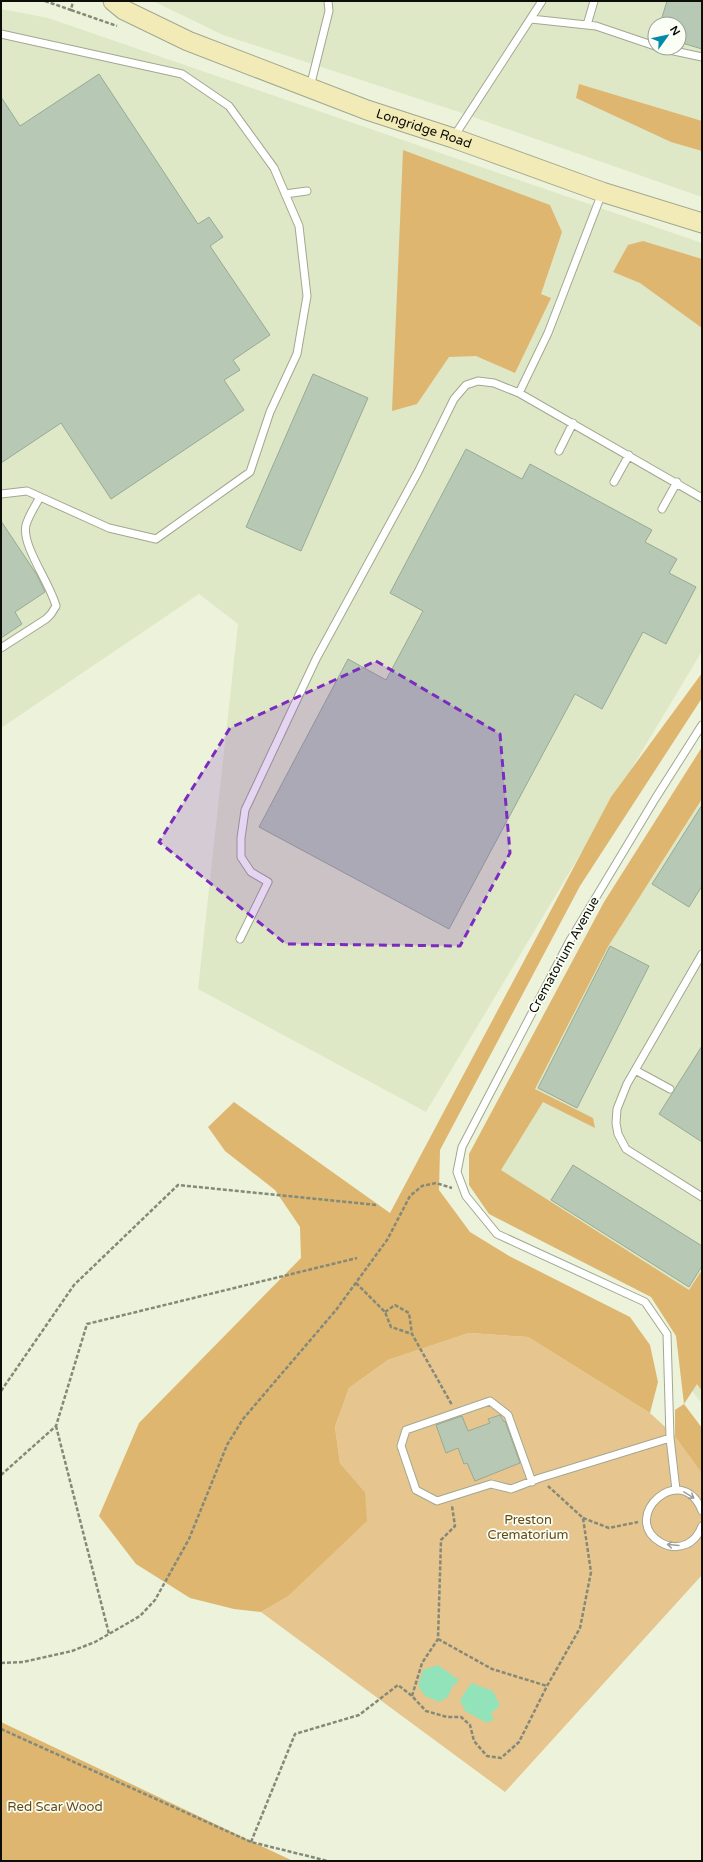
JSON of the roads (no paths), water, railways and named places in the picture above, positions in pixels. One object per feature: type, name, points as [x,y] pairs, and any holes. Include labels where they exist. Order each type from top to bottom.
[{"type":"main road","name":"Longridge Road","points":[[113,1],[124,10],[188,41],[368,110],[453,138],[602,192],[702,223]]},
{"type":"main road","name":"Longridge Road","points":[[128,1],[151,22]]},
{"type":"lane","points":[[310,88],[329,11],[328,1]]},
{"type":"lane","points":[[453,138],[542,1]]},
{"type":"lane","points":[[587,25],[594,1]]},
{"type":"lane","points":[[530,19],[596,26],[647,43]]},
{"type":"lane","points":[[1,34],[182,74],[229,106],[274,168],[299,226],[307,296],[297,354],[270,412],[250,472],[156,539],[109,528],[27,491],[1,494]]},
{"type":"lane","points":[[687,54],[702,58]]},
{"type":"lane","points":[[285,194],[307,191]]},
{"type":"lane","points":[[520,394],[548,333],[602,192]]},
{"type":"lane","points":[[240,939],[268,882],[251,872],[242,857],[241,838],[245,810],[316,659],[414,479],[454,399],[466,385],[478,381],[494,383],[520,394],[677,482],[702,498]]},
{"type":"lane","points":[[559,451],[573,423]]},
{"type":"lane","points":[[614,482],[628,455]]},
{"type":"lane","points":[[662,509],[677,482]]},
{"type":"lane","points":[[1,648],[46,619],[56,606],[53,595],[31,552],[25,536],[26,526],[40,497]]},
{"type":"lane","name":"Crematorium Avenue","points":[[676,1490],[670,1438],[667,1334],[645,1302],[497,1234],[466,1196],[457,1172],[462,1148],[569,942],[654,799],[702,725]]},
{"type":"lane","points":[[702,954],[635,1070],[617,1109],[616,1123],[618,1134],[626,1148],[702,1197]]},
{"type":"lane","points":[[635,1070],[670,1089]]},
{"type":"lane","points":[[532,1482],[508,1415],[490,1401],[406,1430],[401,1446],[416,1490],[437,1502],[491,1484],[511,1489],[532,1482],[540,1478],[670,1438]]},
{"type":"lane","points":[[702,1511],[699,1504],[693,1497],[685,1492],[676,1490],[662,1494],[654,1500],[649,1508],[647,1517],[653,1535],[664,1544],[677,1546],[687,1544],[694,1539],[702,1526]]},
{"type":"park label","name":"Preston Crematorium","points":[[528,1528]]},
{"type":"park label","name":"Red Scar Wood","points":[[55,1807]]}]
